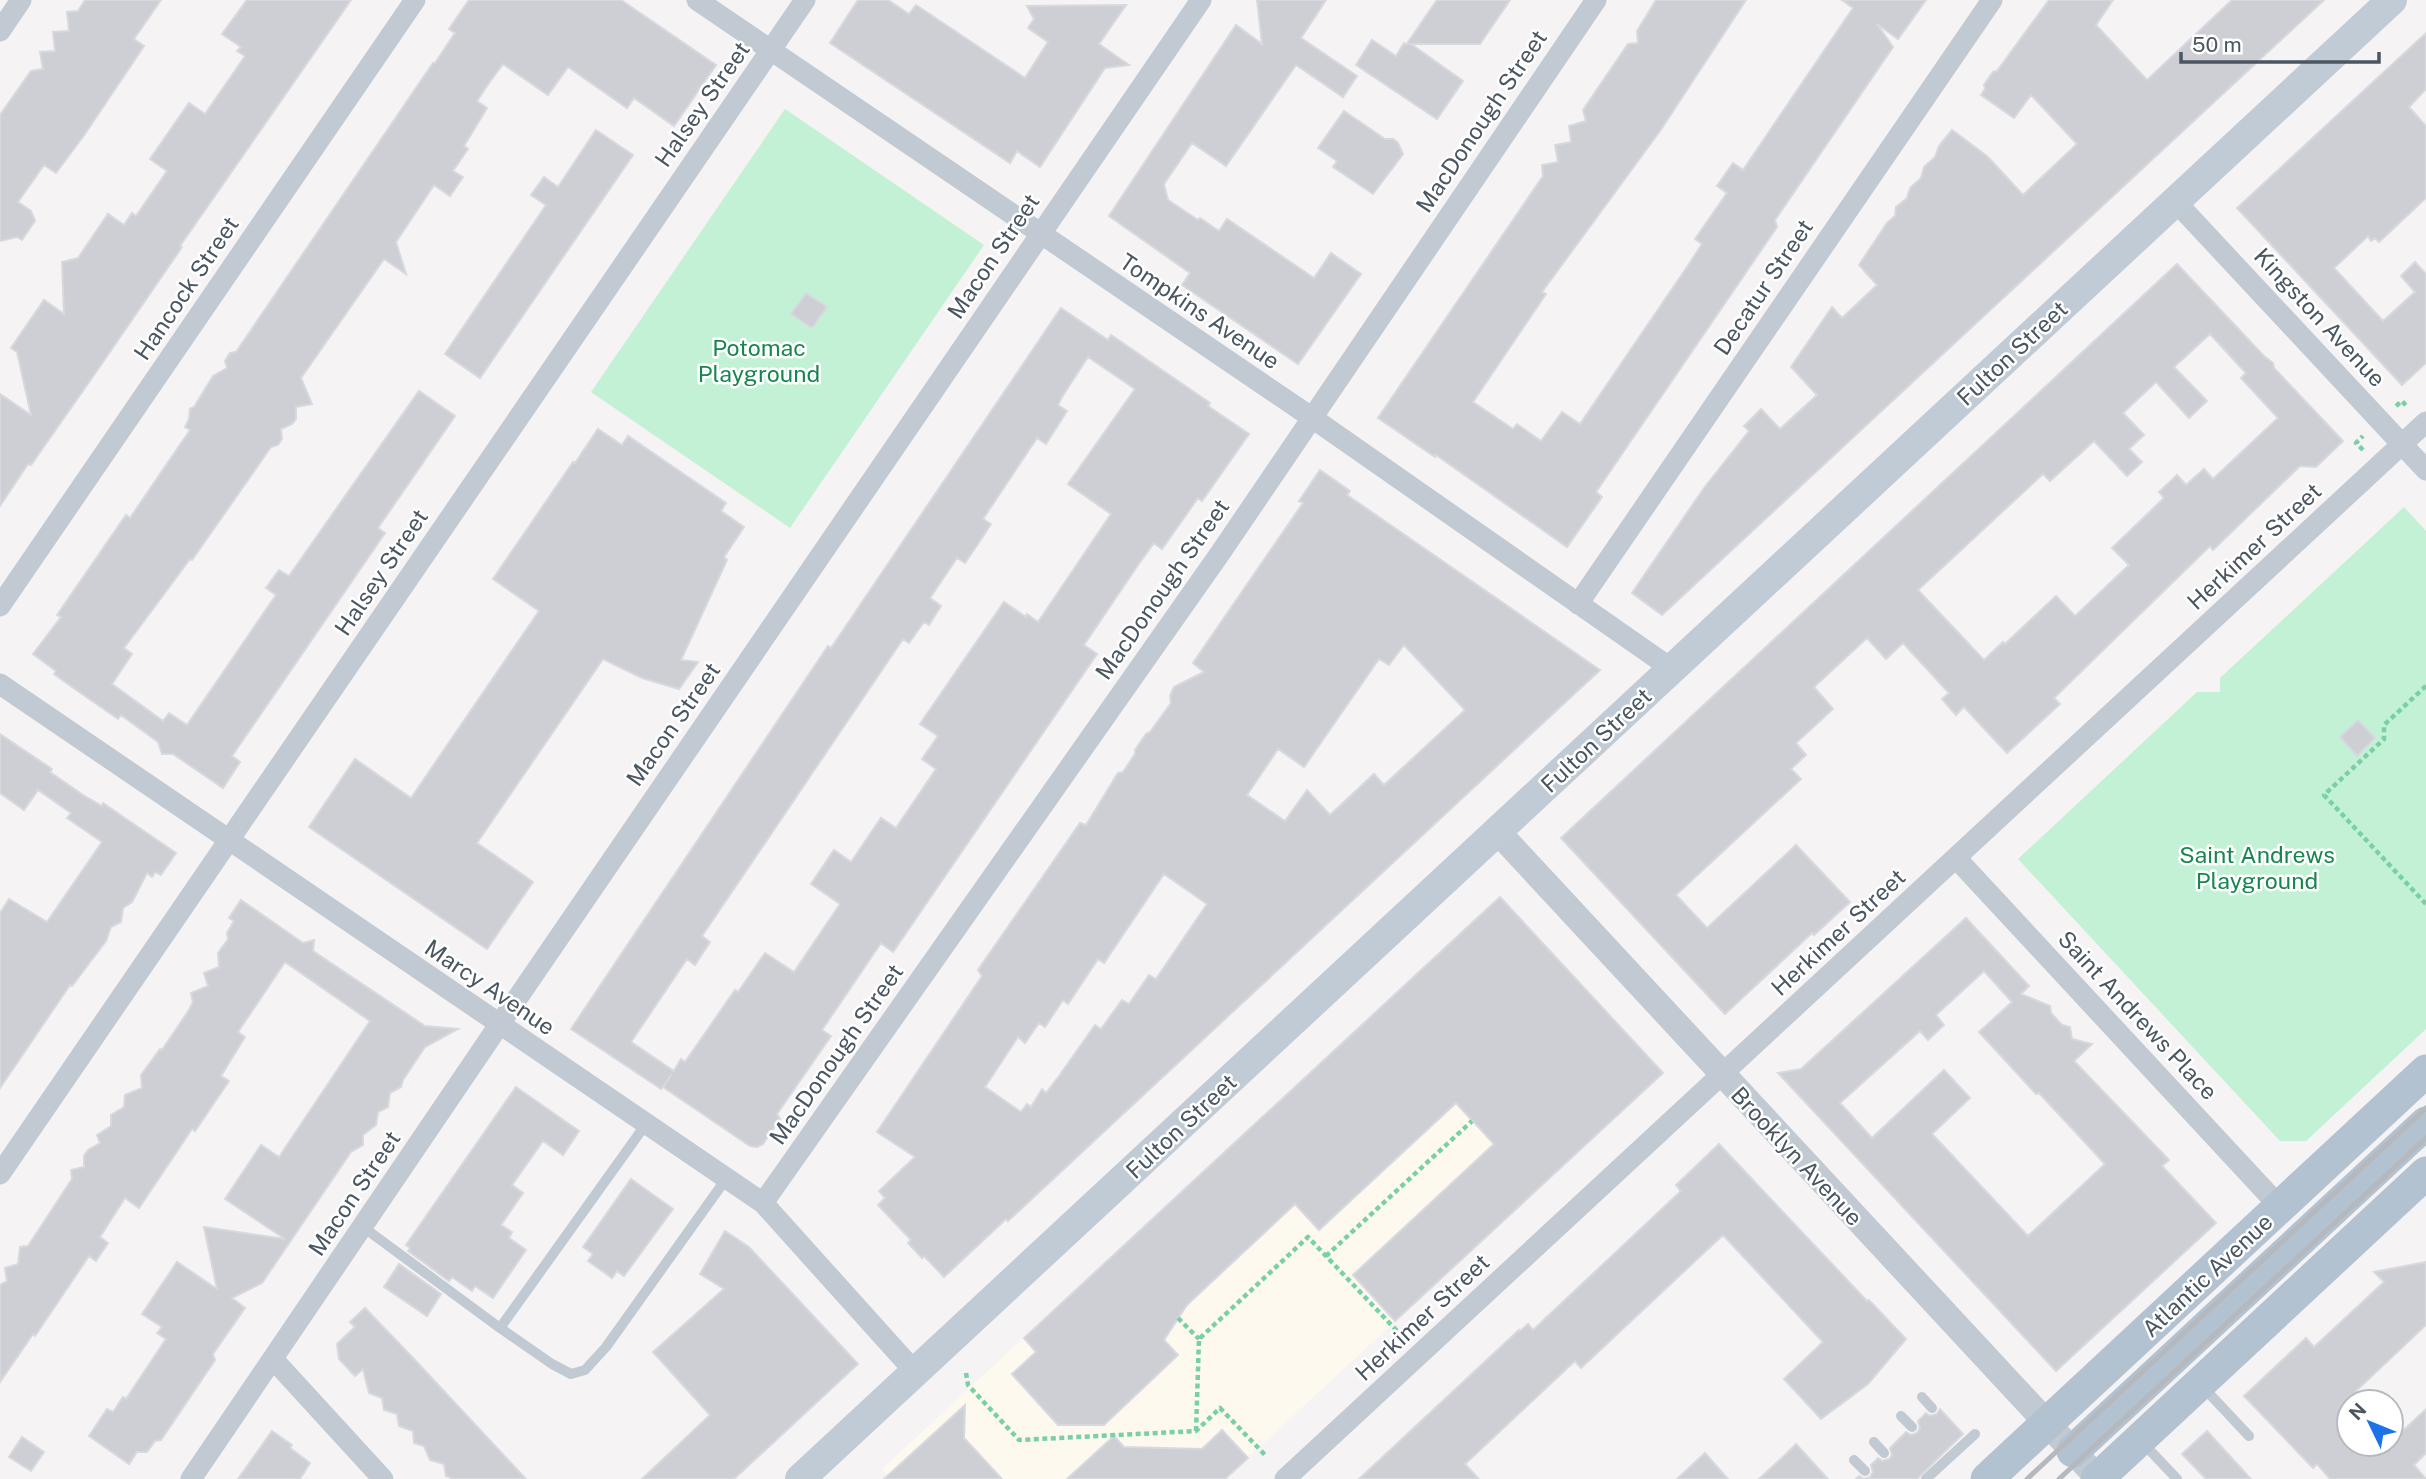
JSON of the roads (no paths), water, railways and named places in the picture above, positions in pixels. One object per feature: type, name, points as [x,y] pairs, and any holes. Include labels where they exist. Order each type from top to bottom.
[{"type":"main road","name":"Fulton Street","points":[[816,1474],[916,1373],[2390,1]]},
{"type":"main road","name":"Atlantic Avenue","points":[[1987,1479],[2426,1071]]},
{"type":"main road","points":[[2098,1479],[2200,1384],[2262,1300],[2426,1123]]},
{"type":"main road","points":[[2073,1451],[2426,1173]]},
{"type":"street","points":[[0,31],[21,0]]},
{"type":"street","name":"Hancock Street","points":[[0,606],[415,0]]},
{"type":"street","name":"Tompkins Avenue","points":[[697,0],[1311,418],[1672,669]]},
{"type":"street","name":"Halsey Street","points":[[0,1174],[805,0]]},
{"type":"street","name":"Macon Street","points":[[191,1479],[1201,0]]},
{"type":"street","name":"MacDonough Street","points":[[763,1203],[1221,552],[1596,0]]},
{"type":"street","name":"Decatur Street","points":[[1578,604],[1992,0]]},
{"type":"street","name":"Kingston Avenue","points":[[2175,201],[2426,470]]},
{"type":"street","name":"Herkimer Street","points":[[1285,1479],[2426,422]]},
{"type":"street","name":"Marcy Avenue","points":[[0,684],[763,1203],[916,1373]]},
{"type":"street","name":"Brooklyn Avenue","points":[[1497,831],[2098,1479]]},
{"type":"street","name":"Saint Andrews Place","points":[[1956,858],[2280,1207]]},
{"type":"street","points":[[273,1359],[383,1479]]},
{"type":"lane","points":[[500,1328],[646,1125]]},
{"type":"lane","points":[[363,1227],[500,1328],[571,1374],[585,1370],[606,1347],[726,1179]]},
{"type":"lane","points":[[2200,1384],[2249,1436]]},
{"type":"lane","points":[[1922,1397],[1932,1408]]},
{"type":"lane","points":[[1901,1416],[1912,1427]]},
{"type":"lane","points":[[1926,1479],[1942,1460],[1975,1434]]},
{"type":"lane","points":[[2140,1439],[2177,1479]]},
{"type":"lane","points":[[1874,1441],[1884,1453]]},
{"type":"lane","points":[[1854,1460],[1865,1471]]},
{"type":"railway","points":[[2027,1479],[2426,1108]]},
{"type":"railway","points":[[2059,1479],[2426,1138]]},
{"type":"park label","name":"Potomac Playground","points":[[759,360]]},
{"type":"park label","name":"Saint Andrews Playground","points":[[2257,867]]}]
